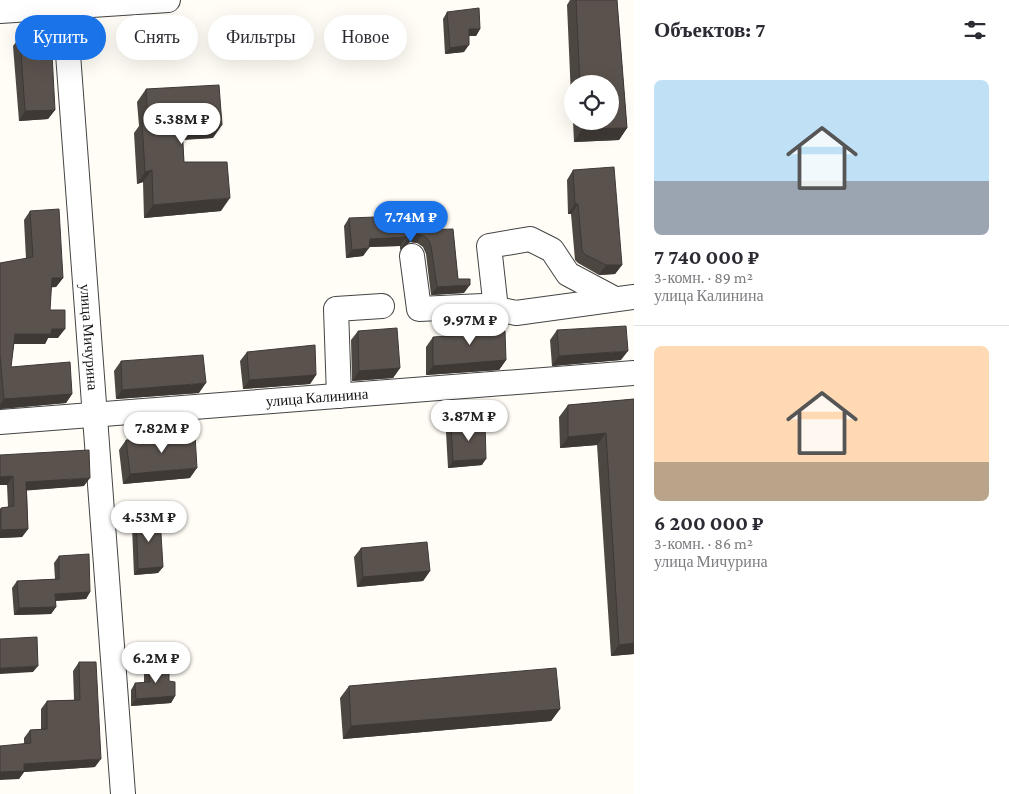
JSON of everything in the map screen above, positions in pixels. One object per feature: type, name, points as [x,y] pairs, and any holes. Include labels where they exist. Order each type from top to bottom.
[{"type":"street","points":[[0,11],[64,3],[168,0]]},
{"type":"street","name":"улица Мичурина","points":[[64,3],[123,794]]},
{"type":"street","points":[[496,309],[490,246],[530,239],[552,250],[568,274],[625,298]]},
{"type":"street","points":[[412,256],[419,309],[483,306],[516,313],[625,298]]},
{"type":"street","points":[[339,396],[336,309],[382,306]]},
{"type":"street","name":"улица Калинина","points":[[0,422],[634,373]]},
{"type":"building","points":[[576,0],[617,0],[627,128],[619,128],[619,75],[580,75]]},
{"type":"building","points":[[479,8],[480,29],[469,29],[469,45],[450,48],[447,12]]},
{"type":"building","points":[[22,60],[52,60],[55,110],[25,111]]},
{"type":"building","points":[[219,85],[222,125],[182,128],[184,162],[227,162],[230,198],[153,205],[152,170],[145,172],[142,121],[148,120],[146,89]]},
{"type":"building","points":[[614,167],[622,265],[606,265],[584,254],[582,250],[578,204],[575,204],[573,170]]},
{"type":"building","points":[[59,209],[63,278],[52,278],[50,310],[65,310],[65,329],[52,329],[51,334],[15,334],[11,367],[70,362],[72,394],[4,399],[0,356],[0,263],[33,257],[30,211]]},
{"type":"building","points":[[402,216],[402,223],[417,221],[417,230],[453,229],[458,279],[470,279],[470,285],[437,287],[431,246],[428,239],[422,235],[415,234],[406,241],[406,237],[370,239],[369,248],[352,250],[349,218]]},
{"type":"building","points":[[487,317],[488,333],[505,331],[506,360],[433,366],[433,337],[468,335],[467,319]]},
{"type":"building","points":[[626,326],[628,351],[559,356],[557,330]]},
{"type":"building","points":[[397,328],[400,368],[359,371],[358,331]]},
{"type":"building","points":[[315,345],[316,375],[249,380],[247,352]]},
{"type":"building","points":[[203,355],[206,383],[122,390],[121,361]]},
{"type":"building","points":[[634,399],[634,643],[619,645],[606,433],[568,437],[568,405]]},
{"type":"building","points":[[485,422],[486,459],[453,461],[451,425]]},
{"type":"building","points":[[195,435],[197,468],[130,474],[126,440]]},
{"type":"building","points":[[89,450],[90,478],[26,482],[28,529],[1,530],[1,508],[14,506],[13,476],[0,477],[0,455]]},
{"type":"building","points":[[160,517],[163,567],[138,569],[136,520]]},
{"type":"building","points":[[427,542],[430,571],[363,577],[361,548]]},
{"type":"building","points":[[89,554],[90,592],[55,594],[56,607],[19,608],[17,581],[59,579],[59,556]]},
{"type":"building","points":[[37,637],[38,666],[0,668],[0,639]]},
{"type":"building","points":[[79,662],[96,662],[101,759],[24,764],[24,771],[0,772],[0,746],[31,743],[30,730],[47,729],[47,701],[80,700]]},
{"type":"building","points":[[169,665],[169,681],[175,682],[175,696],[136,699],[135,683],[150,682],[148,667]]},
{"type":"building","points":[[556,668],[560,709],[351,726],[349,686]]}]
